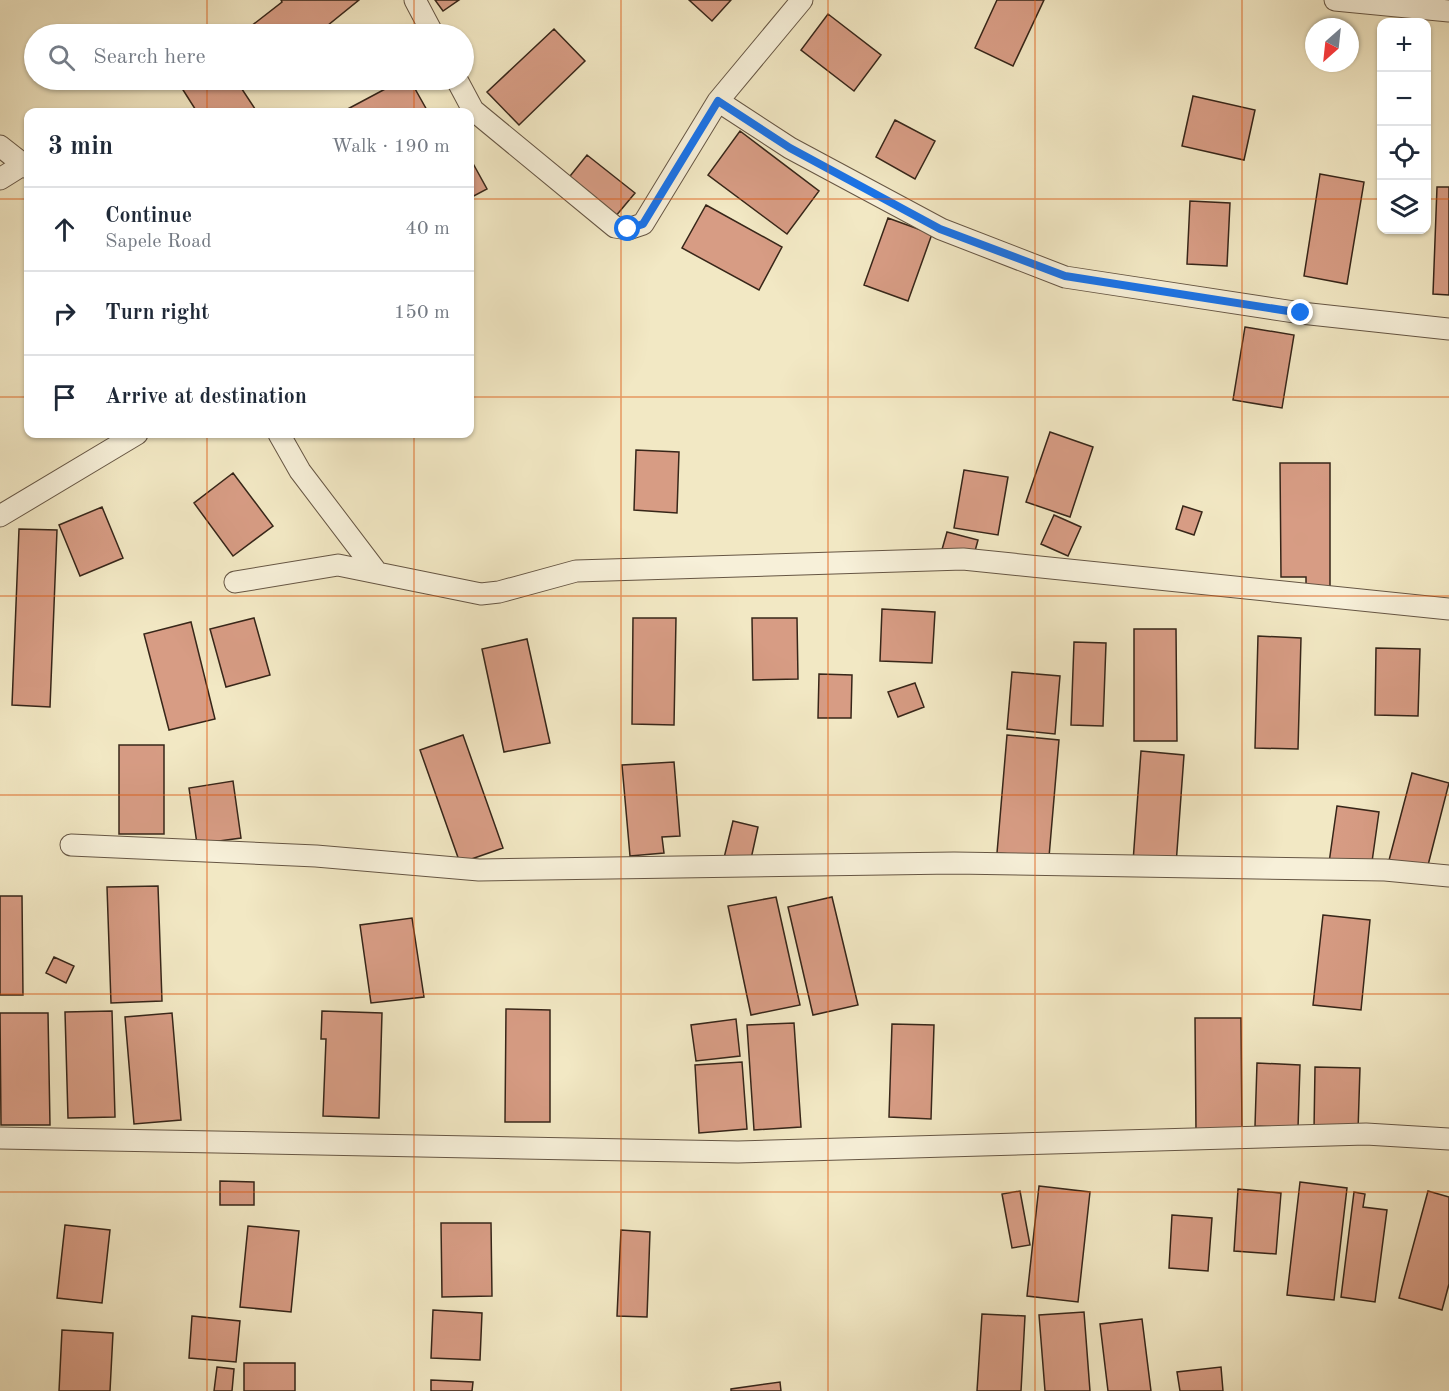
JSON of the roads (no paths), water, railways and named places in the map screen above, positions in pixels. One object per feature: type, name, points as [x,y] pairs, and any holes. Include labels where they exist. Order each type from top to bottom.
[{"type":"street","points":[[415,0],[428,24]]},
{"type":"street","points":[[474,111],[615,227],[628,229],[643,224],[718,101],[802,0]]},
{"type":"street","points":[[1335,0],[1449,11]]},
{"type":"street","points":[[462,90],[472,108]]},
{"type":"street","points":[[718,101],[790,148],[940,229],[1065,276],[1301,313],[1449,329]]},
{"type":"street","points":[[0,146],[24,164]]},
{"type":"street","points":[[0,179],[24,167]]},
{"type":"street","points":[[0,516],[130,438]]},
{"type":"street","points":[[281,438],[300,471],[376,571]]},
{"type":"street","points":[[235,582],[338,565],[481,594],[499,592],[576,571],[963,559],[1449,609]]},
{"type":"street","points":[[71,846],[316,856],[479,870],[954,863],[1385,870],[1449,876]]},
{"type":"street","points":[[0,1138],[738,1152],[1366,1134],[1449,1139]]}]
